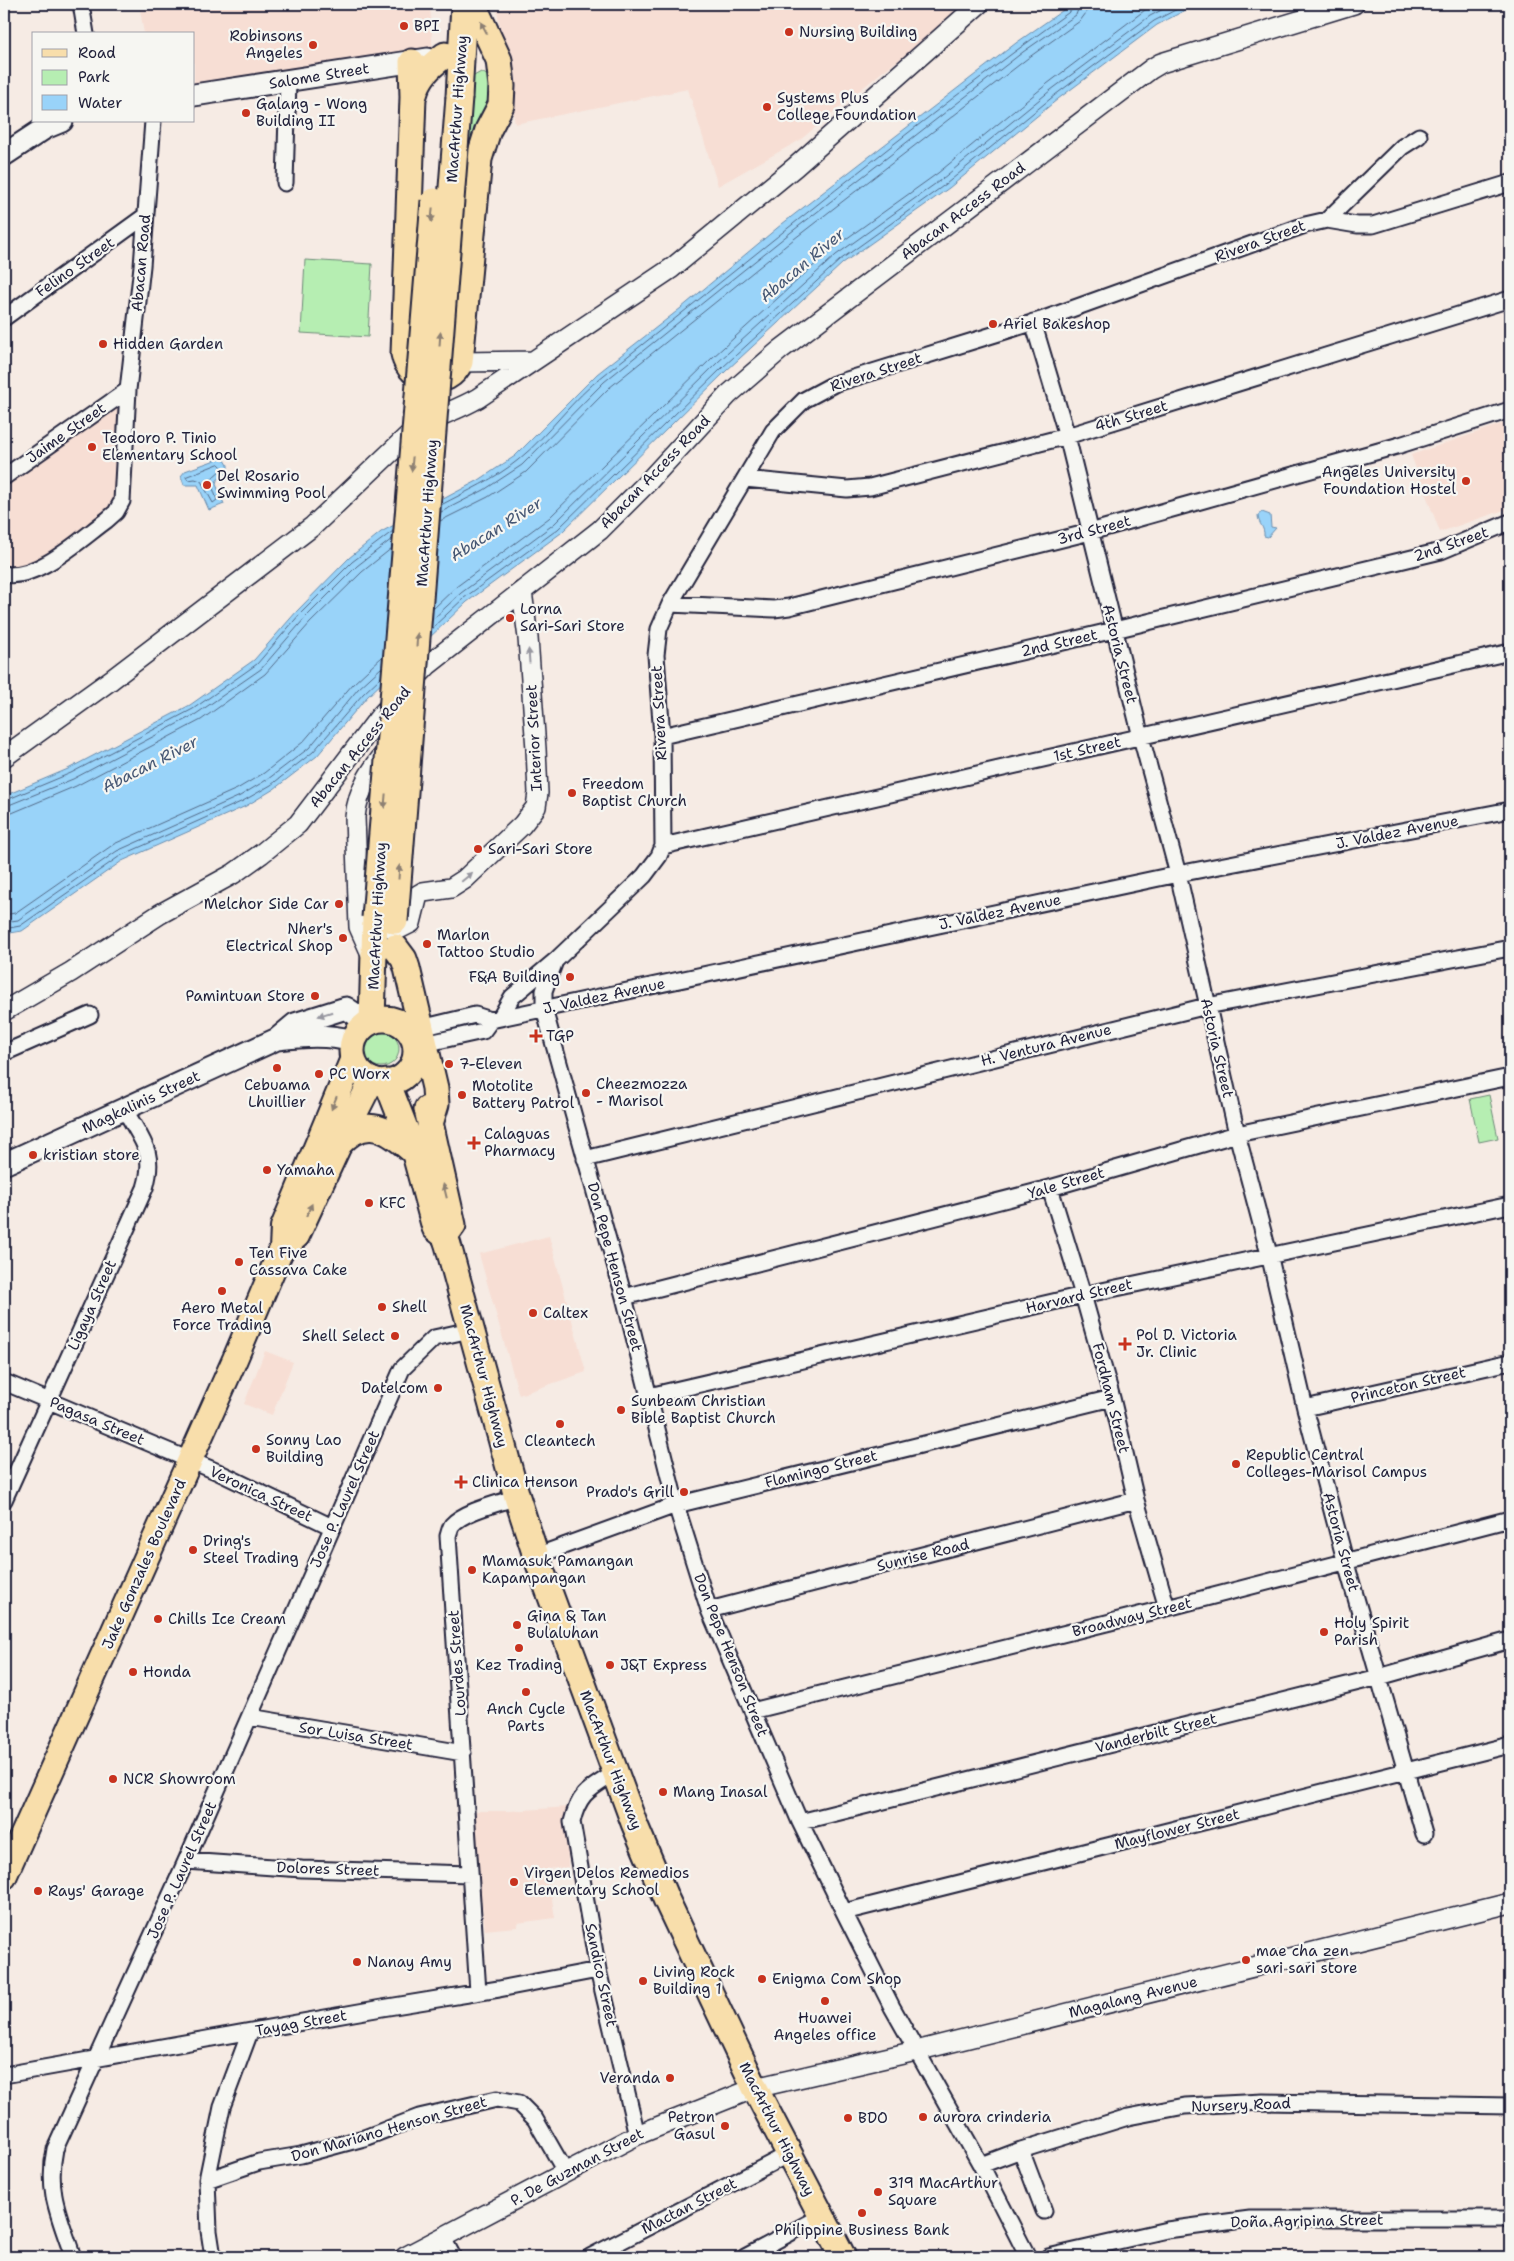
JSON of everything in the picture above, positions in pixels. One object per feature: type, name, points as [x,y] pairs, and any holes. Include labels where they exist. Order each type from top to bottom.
[{"type":"highway","name":"MacArthur Highway","points":[[447,4],[445,55],[454,91]]},
{"type":"highway","name":"MacArthur Highway","points":[[445,1236],[453,1225],[390,929],[454,91],[464,4]]},
{"type":"highway","points":[[412,62],[413,97],[404,345],[406,362],[413,373],[428,379],[447,378],[453,374],[460,362],[471,267],[478,170],[488,130],[501,105],[502,86],[499,60],[472,4]]},
{"type":"highway","points":[[413,97],[417,83],[427,68],[445,55]]},
{"type":"highway","points":[[454,91],[474,66],[485,63],[495,67],[502,86]]},
{"type":"highway","name":"MacArthur Highway","points":[[361,1036],[373,959],[390,929]]},
{"type":"highway","points":[[380,1019],[414,1038],[404,1075],[396,1080],[380,1081],[360,1072],[361,1036],[380,1019]]},
{"type":"highway","name":"MacArthur Highway","points":[[380,1081],[416,1154],[435,1228],[445,1236],[517,1497],[536,1556],[614,1773],[666,1900],[754,2088],[843,2257]]},
{"type":"highway","points":[[340,1143],[346,1136],[363,1128],[381,1128],[394,1135],[416,1154]]},
{"type":"main road","name":"Salome Street","points":[[195,95],[412,62],[445,55]]},
{"type":"main road","points":[[4,155],[45,128],[60,122]]},
{"type":"main road","name":"Magkalinis Street","points":[[4,1164],[277,1039],[295,1024],[346,1008],[361,1036],[314,1035],[277,1039]]},
{"type":"main road","name":"Jake Gonzales Boulevard","points":[[4,1877],[190,1461],[282,1249],[283,1227],[361,1036]]},
{"type":"main road","name":"Jake Gonzales Boulevard","points":[[282,1249],[297,1236],[340,1143],[380,1081]]},
{"type":"street","points":[[81,4],[86,32]]},
{"type":"street","points":[[4,756],[111,680],[313,526],[352,490],[404,437],[427,421],[463,407],[672,268],[795,167],[978,4]]},
{"type":"street","name":"Abacan Access Road","points":[[4,1012],[168,909],[233,874],[262,854],[298,824],[381,715],[428,665],[573,553],[611,520],[728,395],[780,350],[1151,69],[1161,63],[1354,4]]},
{"type":"street","points":[[285,183],[288,81]]},
{"type":"street","name":"Abacan Road","points":[[4,574],[25,572],[47,564],[116,512],[122,501],[128,390],[153,122]]},
{"type":"street","points":[[1327,220],[1402,147],[1419,136]]},
{"type":"street","name":"Rivera Street","points":[[663,846],[662,736],[656,655],[659,629],[670,604],[772,431],[796,406],[834,384],[1033,322],[1305,225],[1327,220],[1357,225],[1373,225],[1510,183]]},
{"type":"street","name":"Felino Street","points":[[4,318],[145,216]]},
{"type":"street","name":"4th Street","points":[[745,479],[859,489],[1067,436],[1510,299]]},
{"type":"street","name":"Astoria Street","points":[[1033,322],[1067,436],[1141,737],[1178,874],[1237,1134],[1269,1254],[1305,1408],[1345,1560],[1424,1834]]},
{"type":"street","points":[[460,362],[534,361]]},
{"type":"street","points":[[404,437],[413,373]]},
{"type":"street","name":"Jaime Street","points":[[4,477],[128,390]]},
{"type":"street","name":"3rd Street","points":[[670,604],[774,609],[789,607],[1090,532],[1400,445],[1510,410]]},
{"type":"street","name":"2nd Street","points":[[662,736],[1114,630],[1441,550],[1510,522]]},
{"type":"street","name":"Interior Street","points":[[390,929],[411,923],[418,895],[423,892],[450,888],[466,879],[522,825],[536,807],[538,793],[534,715],[522,591]]},
{"type":"street","name":"1st Street","points":[[663,846],[1510,652]]},
{"type":"street","points":[[373,959],[359,927],[356,804],[368,773],[395,738],[414,700],[428,665]]},
{"type":"street","points":[[381,715],[393,726],[395,738]]},
{"type":"street","name":"J. Valdez Avenue","points":[[414,1038],[483,1031],[495,1019],[1178,874],[1510,810]]},
{"type":"street","points":[[495,1019],[512,997],[556,960],[644,876],[659,856],[663,846]]},
{"type":"street","name":"H. Ventura Avenue","points":[[585,1159],[1207,1006],[1510,948]]},
{"type":"street","points":[[544,1009],[544,991],[556,960]]},
{"type":"street","name":"Don Pepe Henson Street","points":[[544,1009],[624,1297],[676,1505],[709,1610],[800,1822],[844,1912],[916,2052],[981,2165],[1028,2257]]},
{"type":"street","points":[[4,1054],[90,1015]]},
{"type":"street","name":"Yale Street","points":[[624,1297],[1050,1188],[1237,1134],[1510,1077]]},
{"type":"street","name":"Ligaya Street","points":[[4,1500],[145,1188],[150,1171],[149,1152],[125,1110]]},
{"type":"street","name":"Fordham Street","points":[[1050,1188],[1083,1294],[1112,1398],[1136,1500],[1167,1608]]},
{"type":"street","name":"Harvard Street","points":[[649,1396],[1083,1294],[1510,1205]]},
{"type":"street","name":"Jose P. Laurel Street","points":[[73,2257],[52,2193],[50,2170],[55,2149],[250,1718],[402,1369],[434,1338],[470,1330]]},
{"type":"street","name":"Princeton Street","points":[[1305,1408],[1510,1362]]},
{"type":"street","name":"Pagasa Street","points":[[4,1382],[190,1461]]},
{"type":"street","name":"Flamingo Street","points":[[536,1556],[676,1505],[1112,1398]]},
{"type":"street","name":"Veronica Street","points":[[190,1461],[218,1472],[332,1527]]},
{"type":"street","name":"Lourdes Street","points":[[478,1992],[448,1536],[452,1526],[460,1519],[480,1509],[517,1497]]},
{"type":"street","name":"Sunrise Road","points":[[709,1610],[1136,1500]]},
{"type":"street","name":"Broadway Street","points":[[752,1711],[1167,1608],[1345,1560],[1510,1519]]},
{"type":"street","name":"Vanderbilt Street","points":[[800,1822],[1379,1676],[1510,1640]]},
{"type":"street","name":"Sor Luisa Street","points":[[250,1718],[463,1753]]},
{"type":"street","name":"Mayflower Street","points":[[844,1912],[1510,1745]]},
{"type":"street","name":"Sandico Street","points":[[614,1773],[583,1795],[576,1804],[572,1822],[598,1970],[637,2135]]},
{"type":"street","name":"Dolores Street","points":[[186,1861],[302,1870],[470,1874]]},
{"type":"street","name":"Magalang Avenue","points":[[754,2088],[916,2052],[1510,1903]]},
{"type":"street","name":"Tayag Street","points":[[4,2075],[598,1970]]},
{"type":"street","points":[[212,2257],[207,2180],[222,2107],[250,2032]]},
{"type":"street","name":"P. De Guzman Street","points":[[405,2257],[637,2135],[754,2088]]},
{"type":"street","name":"Don Mariano Henson Street","points":[[207,2180],[259,2162],[301,2155],[364,2138],[419,2117],[496,2099],[518,2103],[535,2119],[566,2173]]},
{"type":"street","name":"Nursery Road","points":[[981,2165],[1021,2150],[1128,2117],[1185,2106],[1262,2102],[1510,2106]]},
{"type":"street","points":[[1021,2150],[1044,2212]]},
{"type":"street","name":"Mactan Street","points":[[590,2257],[789,2154]]},
{"type":"street","points":[[745,2257],[822,2216]]},
{"type":"street","name":"Doña Agripina Street","points":[[1048,2257],[1166,2230],[1250,2219],[1510,2219]]},
{"type":"street","points":[[443,2238],[453,2257]]},
{"type":"shaded area","name":"Robinsons Angeles","points":[[139,4],[430,4],[433,57],[195,90],[195,32],[144,32]]},
{"type":"shaded area","name":"Systems Plus College Foundation","points":[[521,4],[977,4],[882,72],[800,140],[718,186],[688,89],[515,124],[497,10]]},
{"type":"shaded area","name":"Teodoro P. Tinio Elementary School","points":[[121,405],[121,501],[42,561],[16,569],[4,566],[4,488]]},
{"type":"shaded area","name":"Angeles University Foundation Hostel","points":[[1510,421],[1510,508],[1440,532],[1411,455]]},
{"type":"shaded area","name":"Caltex","points":[[549,1236],[586,1372],[519,1395],[479,1254]]},
{"type":"shaded area","points":[[265,1351],[293,1362],[272,1415],[244,1404]]},
{"type":"shaded area","name":"Virgen Delos Remedios Elementary School","points":[[568,1807],[568,1867],[547,1869],[555,1918],[517,1923],[517,1927],[485,1930],[470,1811],[509,1811]]},
{"type":"green space","points":[[481,72],[491,77],[492,90],[473,165],[467,174],[472,77]]},
{"type":"green space","points":[[305,260],[372,264],[368,337],[301,333]]},
{"type":"green space","points":[[381,1031],[388,1032],[394,1036],[398,1042],[398,1056],[394,1062],[388,1066],[381,1067],[374,1066],[368,1062],[364,1056],[363,1049],[364,1042],[368,1036],[374,1032]]},
{"type":"green space","points":[[1489,1095],[1498,1138],[1479,1142],[1470,1099]]},
{"type":"water","name":"Abacan River","points":[[1072,4],[1197,4],[1157,25],[1058,99],[949,188],[843,263],[726,371],[561,533],[467,602],[367,697],[317,756],[274,789],[246,806],[122,861],[22,931],[4,934],[4,796],[68,769],[190,705],[254,660],[297,611],[349,558],[381,532],[479,480],[515,456],[597,374],[681,308],[782,224],[1016,43]]},
{"type":"water","name":"Del Rosario Swimming Pool","points":[[218,459],[225,460],[228,465],[228,473],[217,480],[216,484],[224,504],[209,510],[198,485],[184,485],[181,476],[185,471]]},
{"type":"water","points":[[1262,512],[1270,515],[1271,527],[1276,528],[1268,537],[1264,536],[1258,518],[1258,515]]},
{"type":"place","name":"BPI","points":[[404,26]]},
{"type":"place","name":"Nursing Building","points":[[789,32]]},
{"type":"place","name":"Robinsons Angeles","points":[[313,45]]},
{"type":"place","name":"Systems Plus College Foundation","points":[[767,107]]},
{"type":"place","name":"Galang - Wong Building II","points":[[246,113]]},
{"type":"place","name":"Ariel Bakeshop","points":[[993,324]]},
{"type":"place","name":"Hidden Garden","points":[[103,344]]},
{"type":"place","name":"Teodoro P. Tinio Elementary School","points":[[92,447]]},
{"type":"place","name":"Angeles University Foundation Hostel","points":[[1466,481]]},
{"type":"place","name":"Del Rosario Swimming Pool","points":[[207,485]]},
{"type":"place","name":"Lorna Sari-Sari Store","points":[[510,618]]},
{"type":"place","name":"Freedom Baptist Church","points":[[572,793]]},
{"type":"place","name":"Sari-Sari Store","points":[[478,849]]},
{"type":"place","name":"Melchor Side Car","points":[[339,904]]},
{"type":"place","name":"Nher's Electrical Shop","points":[[343,938]]},
{"type":"place","name":"Marlon Tattoo Studio","points":[[427,944]]},
{"type":"place","name":"F&A Building","points":[[570,977]]},
{"type":"place","name":"Pamintuan Store","points":[[315,996]]},
{"type":"place","name":"TGP","points":[[536,1036]]},
{"type":"place","name":"7-Eleven","points":[[449,1064]]},
{"type":"place","name":"Cebuama Lhuillier","points":[[277,1068]]},
{"type":"place","name":"PC Worx","points":[[319,1074]]},
{"type":"place","name":"Cheezmozza - Marisol","points":[[586,1093]]},
{"type":"place","name":"Motolite Battery Patrol","points":[[462,1095]]},
{"type":"place","name":"Calaguas Pharmacy","points":[[474,1143]]},
{"type":"place","name":"kristian store","points":[[33,1155]]},
{"type":"place","name":"Yamaha","points":[[267,1170]]},
{"type":"place","name":"KFC","points":[[369,1203]]},
{"type":"place","name":"Ten Five Cassava Cake","points":[[239,1262]]},
{"type":"place","name":"Aero Metal Force Trading","points":[[222,1291]]},
{"type":"place","name":"Shell","points":[[382,1307]]},
{"type":"place","name":"Caltex","points":[[533,1313]]},
{"type":"place","name":"Shell Select","points":[[395,1336]]},
{"type":"place","name":"Pol D. Victoria Jr. Clinic","points":[[1125,1344]]},
{"type":"place","name":"Datelcom","points":[[438,1388]]},
{"type":"place","name":"Sunbeam Christian Bible Baptist Church","points":[[621,1410]]},
{"type":"place","name":"Cleantech","points":[[560,1424]]},
{"type":"place","name":"Sonny Lao Building","points":[[256,1449]]},
{"type":"place","name":"Republic Central Colleges-Marisol Campus","points":[[1236,1464]]},
{"type":"place","name":"Clinica Henson","points":[[461,1482]]},
{"type":"place","name":"Prado's Grill","points":[[684,1492]]},
{"type":"place","name":"Dring's Steel Trading","points":[[193,1550]]},
{"type":"place","name":"Mamasuk Pamangan Kapampangan","points":[[472,1570]]},
{"type":"place","name":"Chills Ice Cream","points":[[158,1619]]},
{"type":"place","name":"Gina & Tan Bulaluhan","points":[[517,1625]]},
{"type":"place","name":"Holy Spirit Parish","points":[[1324,1632]]},
{"type":"place","name":"Kez Trading","points":[[519,1648]]},
{"type":"place","name":"J&T Express","points":[[610,1665]]},
{"type":"place","name":"Honda","points":[[133,1672]]},
{"type":"place","name":"Anch Cycle Parts","points":[[526,1692]]},
{"type":"place","name":"NCR Showroom","points":[[113,1779]]},
{"type":"place","name":"Mang Inasal","points":[[663,1792]]},
{"type":"place","name":"Virgen Delos Remedios Elementary School","points":[[514,1882]]},
{"type":"place","name":"Rays' Garage","points":[[38,1891]]},
{"type":"place","name":"mae cha zen sari sari store","points":[[1246,1960]]},
{"type":"place","name":"Nanay Amy","points":[[357,1962]]},
{"type":"place","name":"Enigma Com Shop","points":[[762,1979]]},
{"type":"place","name":"Living Rock Building 1","points":[[643,1981]]},
{"type":"place","name":"Huawei Angeles office","points":[[825,2001]]},
{"type":"place","name":"Veranda","points":[[670,2078]]},
{"type":"place","name":"aurora crinderia","points":[[923,2117]]},
{"type":"place","name":"BDO","points":[[848,2118]]},
{"type":"place","name":"Petron Gasul","points":[[725,2126]]},
{"type":"place","name":"319 MacArthur Square","points":[[878,2192]]},
{"type":"place","name":"Philippine Business Bank","points":[[862,2213]]}]
